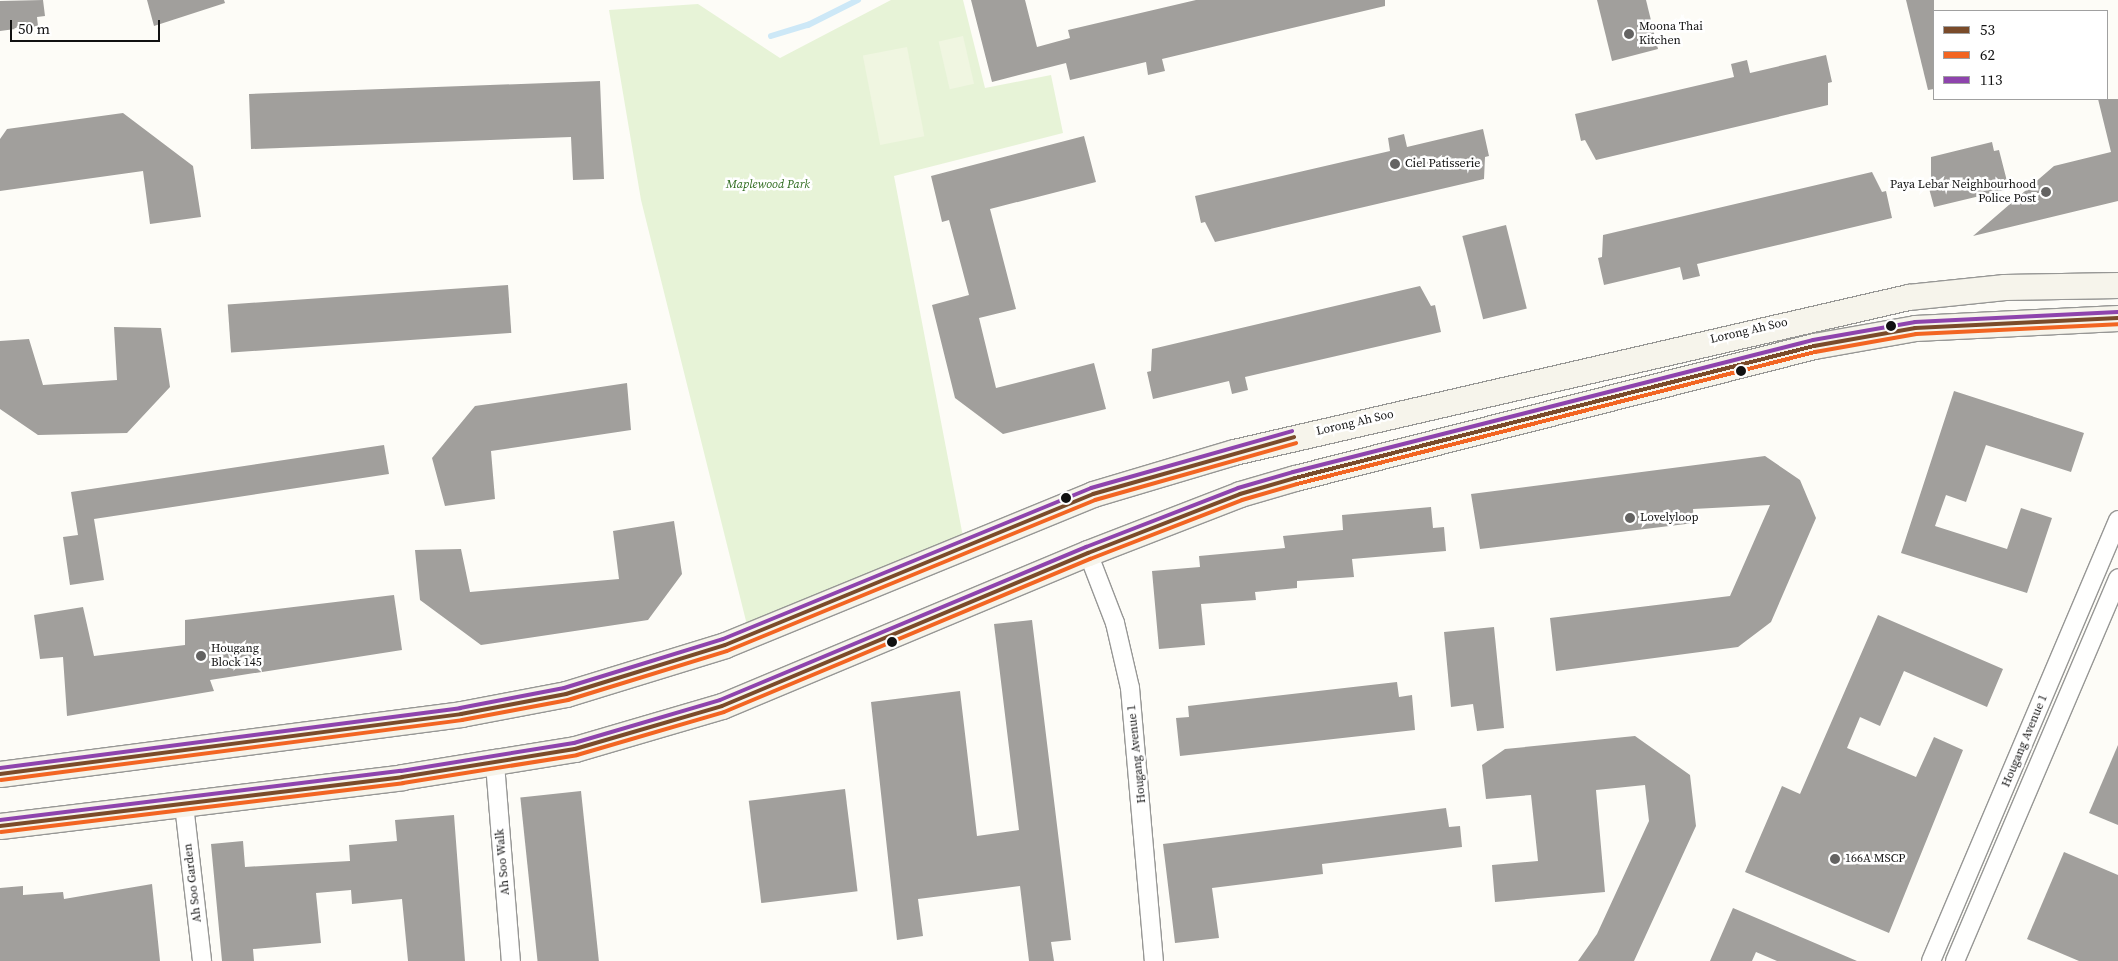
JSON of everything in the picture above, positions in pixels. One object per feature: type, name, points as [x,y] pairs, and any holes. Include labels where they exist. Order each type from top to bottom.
[{"type":"main road","name":"Lorong Ah Soo","points":[[0,774],[460,714],[566,694],[725,645],[1093,494],[1172,468],[1289,438],[1908,297],[2004,287],[2118,285]]},
{"type":"main road","points":[[2093,318],[2118,336]]},
{"type":"main road","points":[[0,826],[184,805],[495,764],[575,749],[722,706],[1088,553],[1240,494],[1302,476],[1814,346],[1915,328],[2118,318]]},
{"type":"main road","points":[[1289,438],[1312,440],[1321,448],[1320,462],[1302,476]]},
{"type":"street","name":"Hougang Avenue 1","points":[[1931,961],[2118,520]]},
{"type":"street","name":"Hougang Avenue 1","points":[[1088,553],[1116,623],[1130,688],[1154,961]]},
{"type":"street","name":"Hougang Avenue 1","points":[[1955,961],[2118,578]]},
{"type":"street","name":"Ah Soo Walk","points":[[495,764],[511,961]]},
{"type":"street","name":"Ah Soo Garden","points":[[184,805],[202,961]]},
{"type":"green space","name":"Maplewood Park","points":[[891,0],[963,0],[985,88],[1051,75],[1063,133],[894,176],[964,542],[748,629],[641,200],[609,10],[698,4],[780,58]]},
{"type":"green space","points":[[963,36],[974,84],[950,89],[939,42]]},
{"type":"green space","points":[[907,47],[924,136],[880,145],[863,56]]},
{"type":"building","points":[[43,0],[45,16],[37,17],[38,26],[0,31],[0,1]]},
{"type":"building","points":[[147,0],[224,0],[225,3],[154,26]]},
{"type":"building","points":[[971,0],[1025,0],[1037,47],[1070,38],[1068,30],[1196,0],[1385,0],[1385,6],[1162,59],[1165,71],[1148,75],[1146,62],[1070,80],[1066,63],[992,82]]},
{"type":"building","points":[[1597,0],[1646,0],[1658,49],[1612,61]]},
{"type":"building","points":[[1906,0],[1934,0],[1933,89],[1928,90]]},
{"type":"building","points":[[1826,55],[1832,82],[1828,83],[1828,105],[1596,160],[1585,140],[1581,141],[1575,114],[1734,77],[1731,64],[1747,60],[1750,73]]},
{"type":"building","points":[[600,81],[604,179],[573,180],[571,137],[251,149],[249,94]]},
{"type":"building","points":[[2118,99],[2118,201],[1973,236],[2054,166],[2111,152],[2098,100]]},
{"type":"building","points":[[123,113],[193,166],[201,217],[150,224],[143,171],[0,191],[0,139],[7,129]]},
{"type":"building","points":[[1483,129],[1489,156],[1485,157],[1484,179],[1215,242],[1205,222],[1201,223],[1195,196],[1390,151],[1388,138],[1404,134],[1407,147]]},
{"type":"building","points":[[1084,136],[1096,182],[990,209],[1016,309],[979,318],[996,388],[1094,363],[1106,409],[1003,434],[955,398],[932,305],[969,295],[949,220],[942,222],[931,176]]},
{"type":"building","points":[[1992,142],[1994,151],[1999,150],[2009,189],[1934,207],[1927,181],[1931,179],[1931,157]]},
{"type":"building","points":[[1872,172],[1882,192],[1886,191],[1892,218],[1697,264],[1700,276],[1683,280],[1680,267],[1604,285],[1598,258],[1602,257],[1603,235]]},
{"type":"building","points":[[1506,225],[1527,308],[1483,319],[1462,236]]},
{"type":"building","points":[[508,285],[511,333],[231,352],[228,305]]},
{"type":"building","points":[[1420,286],[1431,306],[1435,305],[1441,332],[1245,377],[1248,390],[1232,394],[1229,381],[1153,399],[1147,372],[1151,371],[1152,349]]},
{"type":"building","points":[[114,327],[161,328],[170,387],[127,433],[38,435],[0,409],[0,341],[29,339],[43,385],[117,380]]},
{"type":"building","points":[[627,383],[631,430],[491,451],[495,499],[445,506],[432,458],[475,406]]},
{"type":"building","points":[[1954,391],[2084,433],[2071,472],[1986,445],[1966,502],[1946,495],[1935,526],[2007,549],[2021,508],[2052,518],[2027,593],[1901,553]]},
{"type":"building","points":[[384,445],[389,474],[94,519],[104,580],[70,585],[63,537],[78,535],[71,492]]},
{"type":"building","points":[[1765,456],[1800,480],[1816,518],[1771,622],[1738,647],[1556,671],[1550,618],[1730,596],[1770,505],[1693,509],[1694,523],[1480,549],[1471,494]]},
{"type":"building","points":[[1431,507],[1433,528],[1444,527],[1446,551],[1352,559],[1354,577],[1297,581],[1297,588],[1255,592],[1256,600],[1201,604],[1205,645],[1159,649],[1152,571],[1200,567],[1199,556],[1285,548],[1283,536],[1343,530],[1342,515]]},
{"type":"building","points":[[674,521],[682,574],[648,620],[481,645],[420,600],[415,550],[461,549],[470,592],[619,579],[613,531]]},
{"type":"building","name":"Hougang Block 145","points":[[394,595],[402,650],[210,680],[214,691],[67,716],[63,657],[40,659],[34,615],[83,607],[94,656],[185,645],[185,620]]},
{"type":"building","points":[[1878,615],[2003,669],[1987,707],[1904,671],[1880,726],[1860,717],[1847,748],[1916,777],[1934,737],[1963,750],[1889,933],[1745,872],[1782,786],[1800,794]]},
{"type":"building","points":[[1032,620],[1071,940],[1051,942],[1054,961],[1029,961],[1020,886],[918,899],[923,936],[897,940],[871,702],[960,691],[977,836],[1019,830],[994,624]]},
{"type":"building","points":[[1494,627],[1504,728],[1477,731],[1473,704],[1451,707],[1444,632]]},
{"type":"building","points":[[1397,682],[1399,697],[1412,695],[1415,730],[1180,756],[1176,718],[1189,717],[1188,706]]},
{"type":"building","points":[[1635,736],[1690,775],[1696,826],[1634,961],[1578,961],[1597,934],[1649,821],[1645,785],[1596,790],[1605,892],[1495,902],[1492,865],[1538,861],[1531,795],[1486,799],[1482,765],[1505,749]]},
{"type":"building","points":[[2118,745],[2118,825],[2089,813]]},
{"type":"building","points":[[845,789],[858,891],[761,903],[749,801]]},
{"type":"building","points":[[581,791],[599,961],[538,961],[520,797]]},
{"type":"building","points":[[1446,808],[1449,827],[1460,826],[1462,847],[1322,864],[1323,874],[1212,888],[1219,938],[1175,943],[1163,844]]},
{"type":"building","points":[[454,815],[465,961],[408,961],[402,899],[352,904],[351,890],[316,893],[321,943],[253,949],[254,961],[222,961],[211,844],[243,841],[245,867],[350,861],[349,845],[397,841],[395,820]]},
{"type":"building","points":[[2064,852],[2118,875],[2118,961],[2079,961],[2027,939]]},
{"type":"building","points":[[152,884],[160,961],[0,961],[0,888],[23,886],[23,895],[63,892],[64,899]]},
{"type":"building","points":[[1733,908],[1857,961],[1777,961],[1756,952],[1752,961],[1710,961]]},
{"type":"waterway","points":[[771,36],[808,25],[858,0]]},
{"type":"transit line","name":"113","points":[[0,820],[401,771],[574,743],[720,700],[1086,547],[1238,488],[1293,472],[1813,340],[1915,322],[2118,312]]},
{"type":"transit line","name":"53","points":[[0,826],[402,777],[575,749],[722,706],[1088,553],[1240,494],[1295,478],[1814,346],[1915,328],[2118,318]]},
{"type":"transit line","name":"62","points":[[1,832],[403,783],[577,755],[724,712],[1090,559],[1242,500],[1297,484],[1815,352],[1916,334],[2118,324]]},
{"type":"transit line","name":"113","points":[[0,768],[460,708],[564,688],[723,639],[1091,488],[1292,431]]},
{"type":"transit line","name":"53","points":[[0,774],[461,714],[566,694],[725,645],[1093,494],[1294,437]]},
{"type":"transit line","name":"62","points":[[1,780],[462,720],[568,700],[727,651],[1095,500],[1296,443]]},
{"type":"place","name":"Moona Thai Kitchen","points":[[1629,34]]},
{"type":"place","name":"Ciel Patisserie","points":[[1395,164]]},
{"type":"place","name":"Paya Lebar Neighbourhood Police Post","points":[[2046,192]]},
{"type":"place","name":"Lovelyloop","points":[[1630,518]]},
{"type":"place","name":"Hougang Block 145","points":[[201,656]]},
{"type":"place","name":"166A MSCP","points":[[1835,859]]}]
